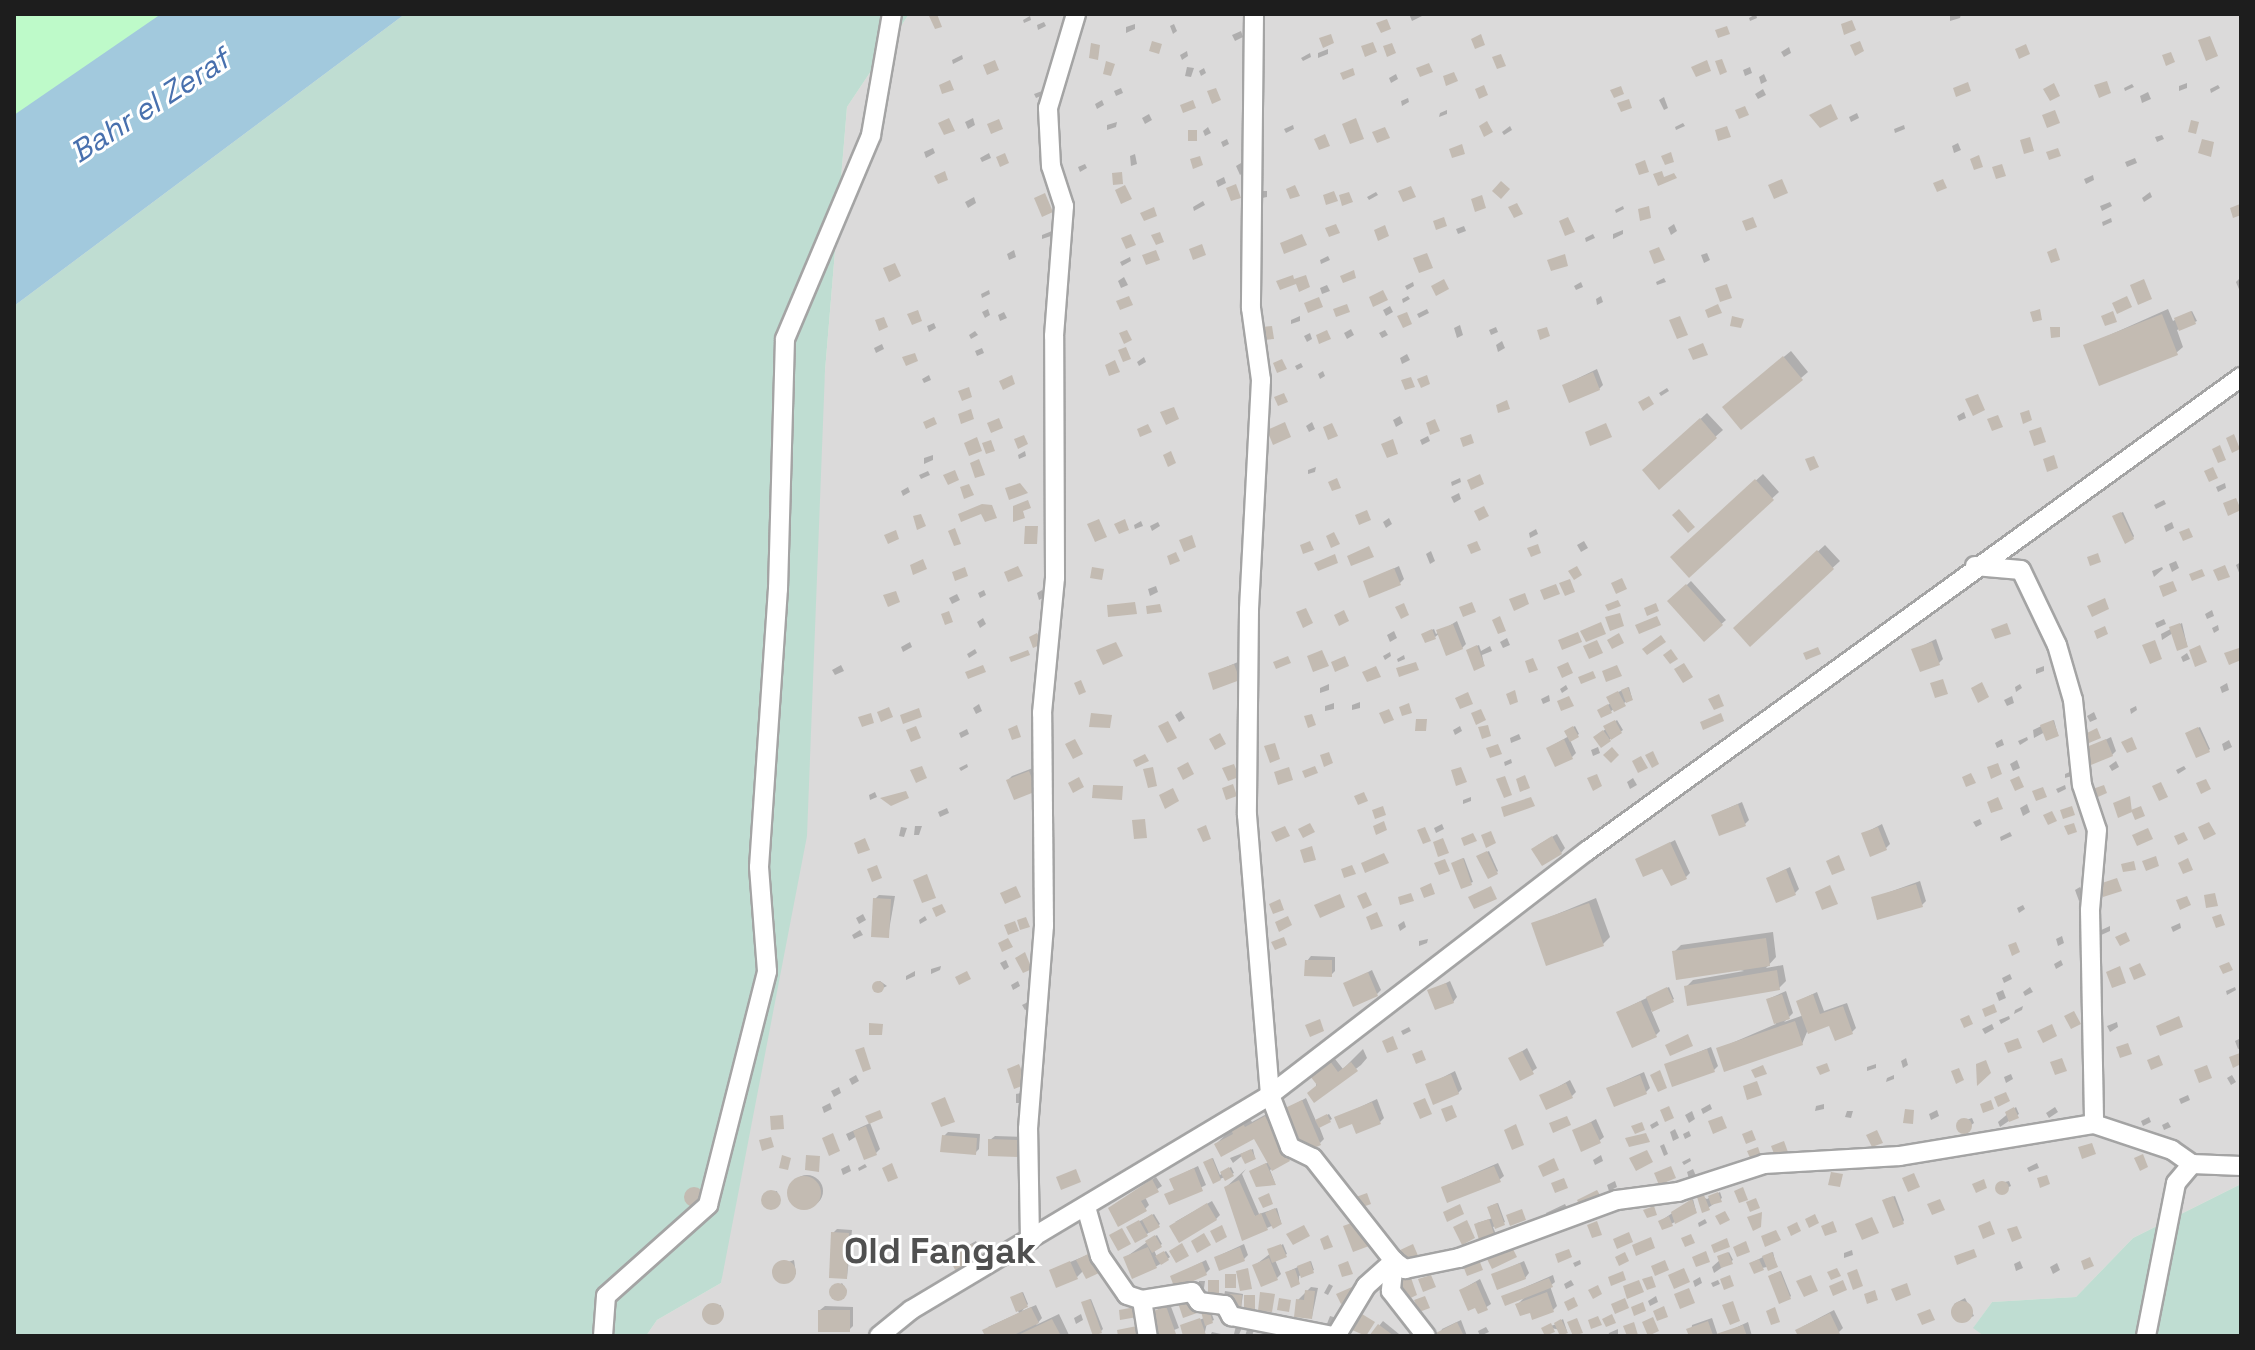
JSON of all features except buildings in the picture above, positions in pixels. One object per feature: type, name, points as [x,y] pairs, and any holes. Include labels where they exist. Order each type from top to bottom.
[{"type":"street","points":[[603,1336],[606,1296],[708,1205],[767,971],[759,867],[778,589],[785,339],[871,135],[892,14]]},
{"type":"street","points":[[1030,1240],[1028,1129],[1044,926],[1042,713],[1055,578],[1054,336],[1064,206],[1051,166],[1048,108],[1076,14]]},
{"type":"street","points":[[1254,14],[1251,308],[1261,380],[1249,610],[1247,815],[1270,1095],[1290,1147],[1313,1158],[1394,1261],[1405,1269],[1459,1258],[1617,1200],[1678,1192],[1764,1164],[1900,1156],[2094,1124],[2172,1150],[2192,1164],[2241,1166]]},
{"type":"street","points":[[879,1336],[911,1310],[1270,1095],[1587,851],[1975,566],[2241,377]]},
{"type":"street","points":[[1975,566],[2021,570],[2057,645],[2073,700],[2082,785],[2097,830],[2090,910],[2094,1124]]},
{"type":"street","points":[[2146,1336],[2176,1183],[2192,1164]]},
{"type":"street","points":[[1086,1207],[1100,1256],[1127,1295],[1142,1300],[1192,1292],[1199,1302],[1225,1305],[1231,1316],[1334,1336],[1366,1286],[1394,1261]]},
{"type":"street","points":[[1394,1261],[1391,1291],[1426,1336]]},
{"type":"street","points":[[1142,1300],[1148,1336]]},
{"type":"shaded area","points":[[405,14],[909,14],[847,107],[825,371],[807,836],[721,1283],[657,1320],[646,1336],[14,1336],[14,306]]},
{"type":"shaded area","points":[[909,14],[2241,14],[2241,1184],[2133,1238],[2076,1297],[1992,1302],[1974,1327],[1984,1336],[646,1336],[657,1320],[721,1283],[825,371],[847,107]]},
{"type":"shaded area","points":[[2241,1184],[2241,1336],[1984,1336],[1973,1328],[1992,1302],[2076,1297],[2133,1238]]},
{"type":"green space","points":[[14,14],[290,14],[14,204]]},
{"type":"water","name":"Bahr el Zeraf","points":[[161,14],[405,14],[14,306],[14,115]]},
{"type":"district","name":"Old Fangak","points":[[940,1252]]}]
